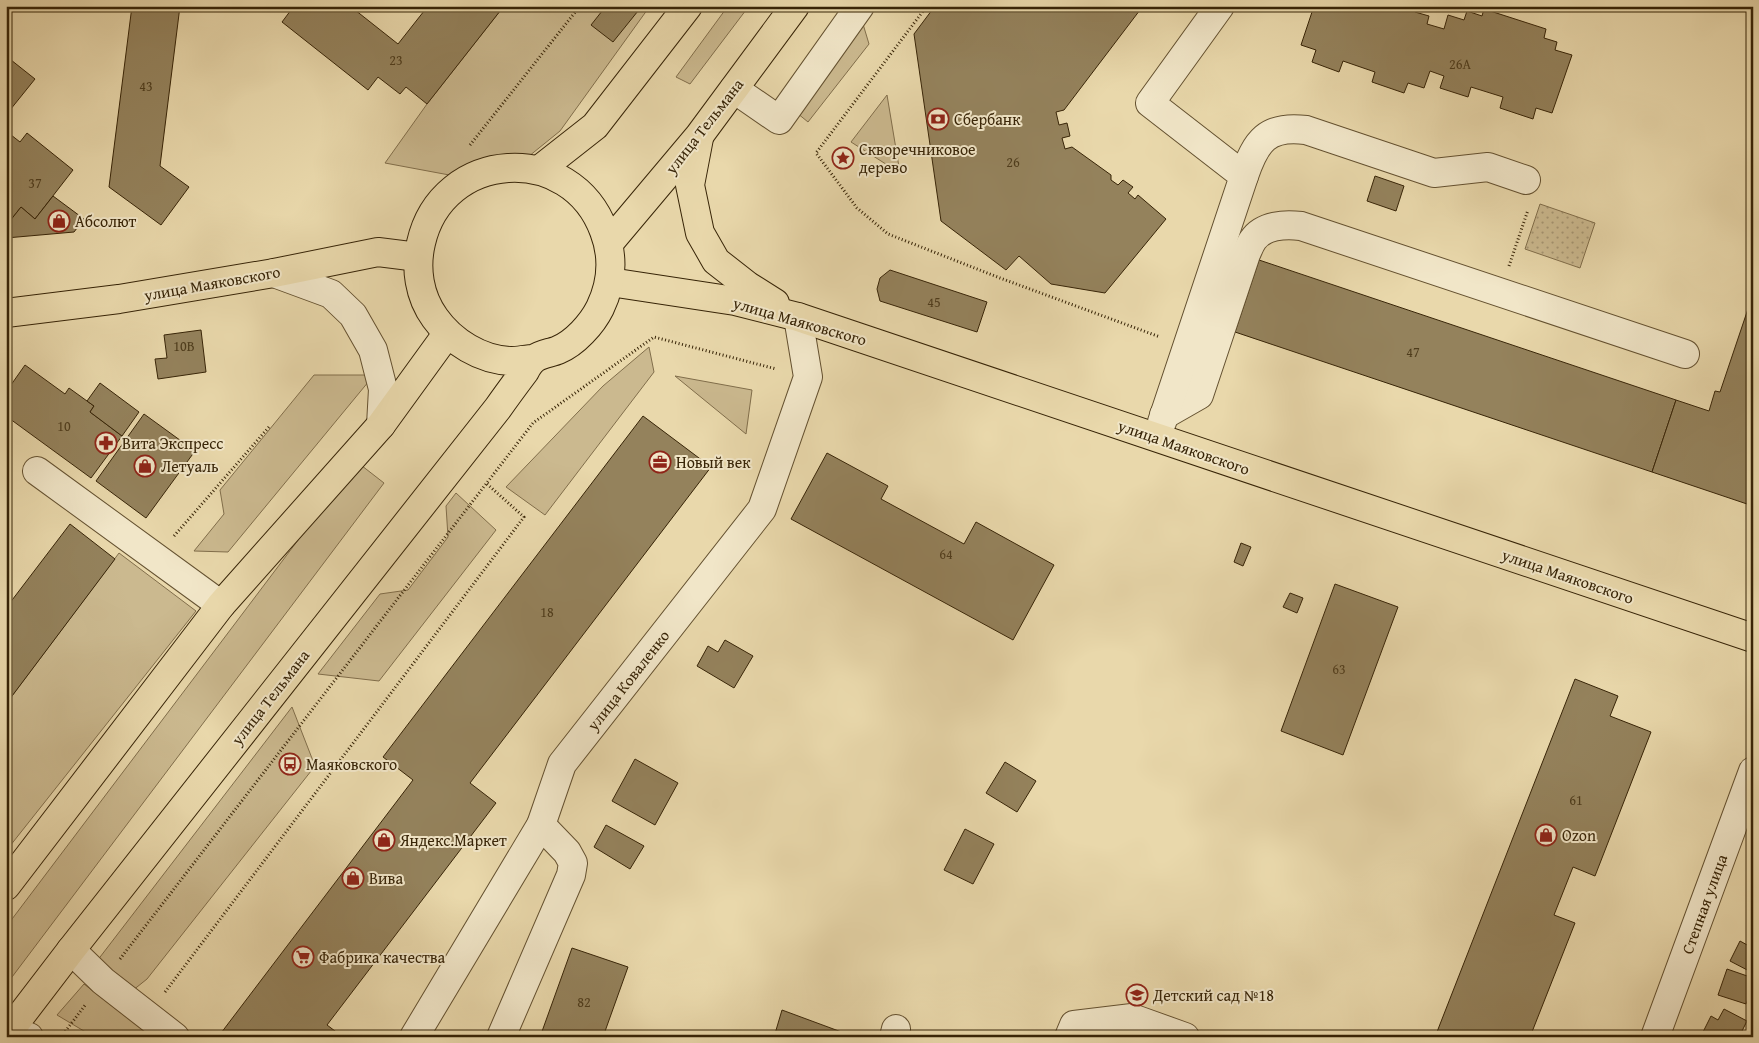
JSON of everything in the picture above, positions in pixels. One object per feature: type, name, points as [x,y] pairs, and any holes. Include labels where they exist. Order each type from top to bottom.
[{"type":"main road","points":[[539,170],[595,126],[688,6]]},
{"type":"main road","name":"улица Тельмана","points":[[609,243],[699,136],[795,6]]},
{"type":"main road","points":[[699,136],[690,185],[700,234],[716,261],[748,286],[798,317]]},
{"type":"main road","points":[[511,167],[539,170],[563,180],[584,196],[600,218],[609,243],[611,262],[610,282],[600,309],[583,332],[560,349],[534,359],[510,361],[487,357],[466,347],[447,334],[434,317],[424,299],[419,278],[418,257],[424,229],[437,204],[458,185],[483,172],[511,167]]},
{"type":"main road","name":"улица Маяковского","points":[[6,313],[119,300],[378,252],[418,257]]},
{"type":"main road","name":"улица Маяковского","points":[[610,282],[735,301],[798,317],[1161,427],[1753,638]]},
{"type":"main road","points":[[6,886],[221,605],[381,426],[447,334]]},
{"type":"main road","name":"улица Тельмана","points":[[15,1034],[71,950],[492,416],[534,359]]},
{"type":"street","points":[[734,89],[779,120],[860,6]]},
{"type":"street","points":[[1220,6],[1150,102],[1244,176]]},
{"type":"street","points":[[1161,427],[1249,160],[1262,139],[1275,131],[1290,128],[1306,130],[1434,173],[1488,167],[1526,180]]},
{"type":"street","points":[[1161,427],[1199,395],[1246,254],[1253,239],[1268,229],[1286,224],[1301,226],[1685,354]]},
{"type":"street","points":[[274,272],[331,294],[353,315],[373,350],[383,389],[381,426]]},
{"type":"street","name":"улица Коваленко","points":[[414,1036],[541,825],[562,764],[762,509],[808,377],[798,317]]},
{"type":"street","points":[[37,471],[221,605]]},
{"type":"street","name":"Степная улица","points":[[1655,1037],[1753,771]]},
{"type":"street","points":[[501,1037],[571,874],[573,863],[567,852],[541,825]]},
{"type":"street","points":[[71,950],[103,981],[175,1037]]},
{"type":"street","points":[[1069,1037],[1074,1025],[1132,1018],[1185,1037]]},
{"type":"path","points":[[467,150],[580,6]]},
{"type":"path","points":[[927,6],[816,153],[857,208],[888,234],[1000,278],[1187,347]]},
{"type":"path","points":[[1500,292],[1537,183],[1526,180]]},
{"type":"path","points":[[61,1037],[533,423],[654,337],[808,377]]},
{"type":"path","points":[[155,557],[269,427]]},
{"type":"path","points":[[153,1019],[156,1004],[524,517],[486,483]]},
{"type":"shaded area","points":[[504,6],[650,6],[560,131],[518,165],[460,177],[385,163],[427,104]]},
{"type":"shaded area","points":[[728,6],[749,6],[690,84],[676,77]]},
{"type":"shaded area","points":[[863,24],[869,44],[808,122],[797,113]]},
{"type":"shaded area","points":[[887,95],[900,173],[851,142]]},
{"type":"shaded area","points":[[1540,204],[1595,223],[1580,268],[1525,249]]},
{"type":"shaded area","points":[[649,347],[654,372],[545,515],[506,487],[603,386]]},
{"type":"shaded area","points":[[314,375],[374,375],[228,552],[194,551],[224,514],[220,490]]},
{"type":"shaded area","points":[[675,376],[752,390],[746,434]]},
{"type":"shaded area","points":[[357,462],[384,483],[6,985],[6,927]]},
{"type":"shaded area","points":[[456,493],[496,530],[379,681],[318,674],[380,594],[408,590],[448,537],[446,506]]},
{"type":"shaded area","points":[[119,553],[196,611],[6,851],[6,704]]},
{"type":"shaded area","points":[[292,707],[315,766],[147,979],[132,991],[97,961]]},
{"type":"shaded area","points":[[84,984],[152,1037],[94,1037],[57,1015]]},
{"type":"building","points":[[132,6],[180,6],[160,166],[189,187],[161,225],[109,187]]},
{"type":"building","points":[[294,6],[350,6],[398,44],[428,6],[504,6],[427,104],[406,87],[400,94],[378,77],[368,90],[282,22]]},
{"type":"building","points":[[606,6],[642,6],[613,42],[591,25]]},
{"type":"building","points":[[935,6],[1143,6],[1064,110],[1056,112],[1059,125],[1067,123],[1070,136],[1062,138],[1065,149],[1072,147],[1111,175],[1111,180],[1118,185],[1123,180],[1133,187],[1128,193],[1135,199],[1138,195],[1166,219],[1105,293],[1051,284],[1019,256],[1006,270],[941,221],[914,34]]},
{"type":"building","points":[[1314,6],[1417,6],[1415,12],[1429,16],[1427,24],[1444,29],[1448,15],[1464,20],[1467,11],[1482,16],[1484,9],[1546,29],[1544,38],[1557,42],[1555,50],[1572,55],[1552,113],[1536,108],[1533,119],[1500,108],[1503,97],[1471,87],[1468,97],[1440,88],[1444,76],[1430,71],[1424,88],[1408,83],[1404,93],[1372,82],[1375,72],[1343,61],[1339,72],[1312,62],[1316,50],[1301,45]]},
{"type":"building","points":[[6,56],[35,79],[6,115]]},
{"type":"building","points":[[6,131],[20,142],[27,133],[73,170],[35,219],[21,207],[6,226]]},
{"type":"building","points":[[1375,176],[1404,186],[1396,211],[1367,201]]},
{"type":"building","points":[[53,196],[84,219],[74,232],[6,238],[6,226],[21,207],[35,219]]},
{"type":"building","points":[[1259,260],[1676,400],[1652,472],[1235,332]]},
{"type":"building","points":[[890,270],[987,302],[977,332],[880,301],[877,289],[880,278]]},
{"type":"building","points":[[1753,294],[1753,506],[1652,472],[1676,400],[1709,411],[1715,391],[1720,392]]},
{"type":"building","points":[[201,330],[206,372],[158,379],[155,359],[167,358],[164,335]]},
{"type":"building","points":[[25,365],[65,394],[69,388],[94,406],[90,412],[122,436],[91,478],[6,416],[6,392]]},
{"type":"building","points":[[100,383],[139,412],[122,436],[90,412],[94,406],[87,401]]},
{"type":"building","name":"Летуаль","points":[[144,414],[195,451],[146,518],[96,481]]},
{"type":"building","points":[[643,416],[711,467],[470,783],[496,803],[327,1025],[343,1037],[218,1037],[413,780],[383,757]]},
{"type":"building","points":[[827,453],[888,486],[881,499],[964,544],[976,522],[1054,565],[1013,640],[791,519]]},
{"type":"building","points":[[70,524],[115,559],[6,704],[6,608]]},
{"type":"building","points":[[1241,543],[1251,547],[1243,566],[1234,562]]},
{"type":"building","points":[[1335,584],[1398,607],[1343,755],[1281,731]]},
{"type":"building","points":[[1290,593],[1303,598],[1297,613],[1283,607]]},
{"type":"building","points":[[725,640],[753,656],[734,688],[697,666],[708,646],[718,652]]},
{"type":"building","points":[[1575,679],[1618,696],[1610,716],[1651,732],[1595,876],[1573,867],[1554,915],[1575,923],[1530,1037],[1435,1037]]},
{"type":"building","points":[[635,759],[678,783],[655,825],[612,801]]},
{"type":"building","points":[[1005,762],[1036,781],[1017,812],[986,793]]},
{"type":"building","points":[[606,825],[644,846],[630,869],[594,847]]},
{"type":"building","points":[[965,829],[994,844],[973,884],[944,870]]},
{"type":"building","points":[[1753,937],[1753,973],[1730,961],[1740,941],[1749,946]]},
{"type":"building","points":[[572,948],[628,967],[603,1037],[540,1037]]},
{"type":"building","points":[[1727,969],[1753,978],[1753,985],[1746,1004],[1718,995]]},
{"type":"building","points":[[1724,1009],[1747,1021],[1739,1037],[1708,1037],[1702,1034],[1711,1016],[1718,1020]]},
{"type":"building","points":[[782,1010],[855,1037],[774,1037]]},
{"type":"place","name":"Сбербанк","points":[[938,119]]},
{"type":"place","name":"Скворечниковое дерево","points":[[843,158]]},
{"type":"place","name":"Абсолют","points":[[59,221]]},
{"type":"place","name":"Вита Экспресс","points":[[106,443]]},
{"type":"place","name":"Новый век","points":[[660,462]]},
{"type":"place","name":"Летуаль","points":[[145,466]]},
{"type":"place","name":"Маяковского","points":[[290,764]]},
{"type":"place","name":"Ozon","points":[[1546,835]]},
{"type":"place","name":"Яндекс.Маркет","points":[[384,840]]},
{"type":"place","name":"Вива","points":[[353,878]]},
{"type":"place","name":"Фабрика качества","points":[[303,957]]},
{"type":"place","name":"Детский сад №18","points":[[1137,995]]}]
